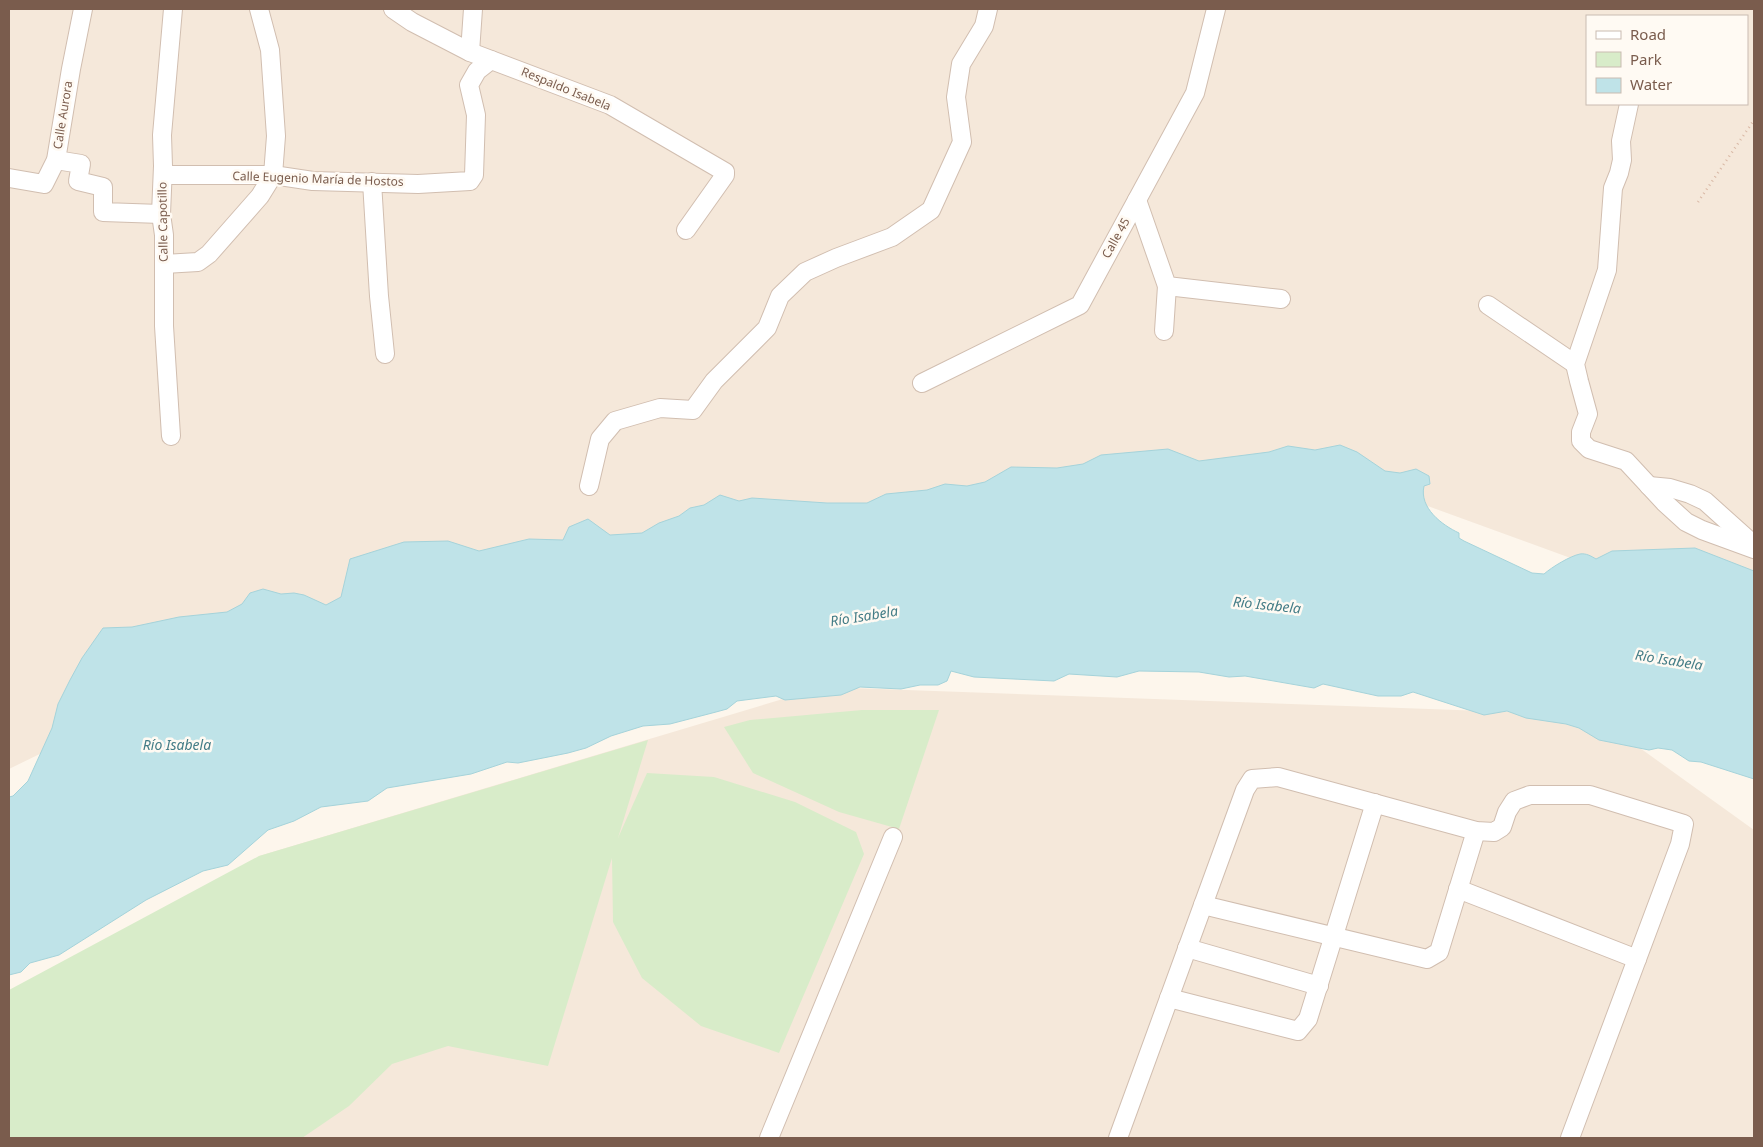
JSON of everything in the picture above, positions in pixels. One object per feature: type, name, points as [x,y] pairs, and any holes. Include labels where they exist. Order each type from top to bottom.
[{"type":"street","name":"Calle Aurora","points":[[9,178],[44,184],[56,160],[70,69],[83,9]]},
{"type":"street","name":"Calle Capotillo","points":[[171,436],[164,326],[164,235],[161,214],[163,175],[162,135],[173,9]]},
{"type":"street","points":[[164,264],[198,262],[209,254],[260,196],[273,175],[276,136],[270,50],[259,9]]},
{"type":"street","name":"Respaldo Isabela","points":[[393,9],[412,22],[470,52],[610,105],[725,172],[725,175],[686,230]]},
{"type":"street","points":[[470,52],[473,9]]},
{"type":"street","points":[[589,486],[600,439],[615,421],[660,408],[693,410],[714,381],[766,328],[780,296],[804,272],[892,237],[932,210],[962,142],[956,97],[962,64],[984,26],[988,9]]},
{"type":"street","name":"Calle 45","points":[[922,384],[1080,305],[1195,93],[1216,9]]},
{"type":"street","name":"Calle Eugenio María de Hostos","points":[[163,175],[273,175],[313,181],[418,184],[470,181],[473,179],[476,115],[469,85],[477,71],[491,60]]},
{"type":"street","points":[[1629,105],[1621,141],[1622,160],[1613,188],[1607,270],[1575,364],[1578,382],[1588,414],[1581,432],[1581,441],[1589,449],[1626,461],[1664,502],[1686,522],[1702,530],[1754,549]]},
{"type":"street","points":[[56,160],[81,164],[78,181],[104,187],[103,212],[161,214]]},
{"type":"street","points":[[372,182],[379,296],[385,354]]},
{"type":"street","points":[[1137,200],[1167,286],[1164,331]]},
{"type":"street","points":[[1167,286],[1281,299]]},
{"type":"street","points":[[1488,305],[1575,364]]},
{"type":"street","points":[[1649,486],[1670,488],[1705,501],[1754,545]]},
{"type":"street","points":[[1118,1138],[1245,790],[1252,779],[1278,776],[1476,831],[1494,832],[1502,826],[1507,812],[1514,801],[1530,795],[1590,795],[1684,824],[1680,844],[1570,1138]]},
{"type":"street","points":[[1169,998],[1298,1031],[1308,1020],[1375,803]]},
{"type":"street","points":[[1203,905],[1427,959],[1439,952],[1476,831]]},
{"type":"street","points":[[769,1138],[893,837]]},
{"type":"street","points":[[1458,889],[1637,960]]},
{"type":"street","points":[[1187,948],[1319,986]]},
{"type":"path","points":[[1698,202],[1754,120]]},
{"type":"shaded area","points":[[9,9],[1754,9],[1754,625],[1329,470],[308,623],[9,769]]},
{"type":"shaded area","points":[[823,687],[1594,715],[1754,830],[1754,1138],[19,1138],[28,1121],[259,856]]},
{"type":"green space","points":[[862,710],[939,710],[899,829],[839,812],[753,773],[724,727],[750,720]]},
{"type":"green space","points":[[648,740],[618,838],[647,773],[714,777],[795,802],[856,832],[864,854],[779,1053],[701,1026],[642,978],[613,922],[612,858],[548,1066],[448,1046],[392,1064],[349,1106],[302,1138],[9,1138],[9,990],[259,856]]},
{"type":"water","name":"Río Isabela","points":[[1340,445],[1357,452],[1385,471],[1400,473],[1416,469],[1429,476],[1430,484],[1424,486],[1423,494],[1425,502],[1433,515],[1459,533],[1459,538],[1464,541],[1532,573],[1544,574],[1561,562],[1580,554],[1586,554],[1596,559],[1612,551],[1695,548],[1754,571],[1754,779],[1701,762],[1689,761],[1672,750],[1658,748],[1649,750],[1599,740],[1579,728],[1566,724],[1526,718],[1507,711],[1484,715],[1413,692],[1401,696],[1378,696],[1323,684],[1314,688],[1245,676],[1229,677],[1199,672],[1139,671],[1117,677],[1069,674],[1054,681],[974,677],[951,671],[947,681],[938,685],[920,685],[901,689],[860,687],[841,695],[785,700],[776,696],[737,701],[727,709],[670,724],[643,726],[568,753],[518,763],[507,762],[471,774],[387,788],[368,801],[321,807],[294,821],[268,830],[228,865],[203,871],[146,900],[59,955],[30,963],[21,972],[9,975],[9,797],[13,796],[28,781],[52,728],[58,704],[82,658],[103,628],[132,627],[179,617],[227,612],[242,604],[250,593],[263,589],[281,594],[294,593],[304,595],[326,605],[341,597],[350,559],[404,542],[448,541],[479,551],[529,539],[563,540],[569,527],[588,519],[610,535],[642,533],[659,523],[679,516],[690,508],[704,505],[720,495],[739,501],[752,498],[827,503],[867,503],[886,494],[927,490],[945,484],[967,486],[985,482],[1011,467],[1057,468],[1083,464],[1101,455],[1168,449],[1199,461],[1269,452],[1288,446],[1315,450]]}]
